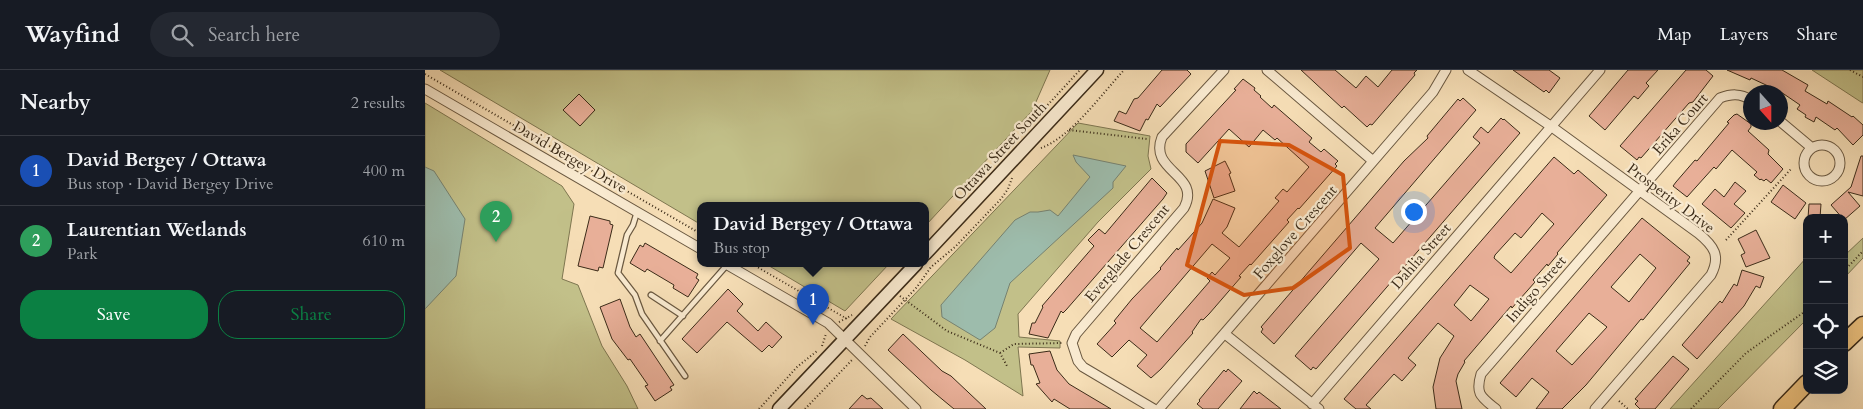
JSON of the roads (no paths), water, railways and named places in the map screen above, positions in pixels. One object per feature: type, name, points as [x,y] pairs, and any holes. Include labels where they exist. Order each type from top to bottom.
[{"type":"highway","points":[[1848,340],[1863,325]]},
{"type":"highway","points":[[1782,409],[1803,387]]},
{"type":"main road","name":"Ottawa Street South","points":[[929,250],[1097,70]]},
{"type":"main road","points":[[779,409],[913,267]]},
{"type":"street","name":"Everglade Crescent","points":[[1155,409],[1083,367],[1077,361],[1072,343],[1076,334],[1184,208],[1187,201],[1185,185],[1160,156],[1159,144],[1162,137],[1224,70]]},
{"type":"street","points":[[1267,70],[1373,161]]},
{"type":"street","name":"Foxglove Crescent","points":[[1159,409],[1433,92],[1446,70]]},
{"type":"street","name":"Prosperity Drive","points":[[1468,70],[1552,127],[1706,240],[1713,249],[1717,259],[1711,275],[1595,409]]},
{"type":"street","name":"Dahlia Street","points":[[1315,406],[1599,70]]},
{"type":"street","name":"David Bergey Drive","points":[[425,89],[697,247]]},
{"type":"street","name":"Erika Court","points":[[1640,191],[1721,98],[1733,94],[1743,96]]},
{"type":"street","points":[[1788,128],[1812,148]]},
{"type":"street","points":[[1824,145],[1835,150],[1839,168],[1832,178],[1821,181],[1811,178],[1807,173],[1803,162],[1812,148],[1824,145]]},
{"type":"street","name":"Indigo Street","points":[[1495,409],[1482,398],[1478,391],[1481,374],[1640,191]]},
{"type":"street","points":[[732,267],[828,323],[916,409]]},
{"type":"street","points":[[1225,334],[1315,406]]},
{"type":"lane","points":[[637,212],[633,225],[627,234],[618,272],[635,295],[642,314],[685,376]]},
{"type":"lane","points":[[660,341],[724,267]]},
{"type":"lane","points":[[651,295],[683,316]]},
{"type":"place","name":"Laurentian Wetlands","points":[[496,242]]},
{"type":"place","name":"David Bergey / Ottawa","points":[[813,325]]}]
